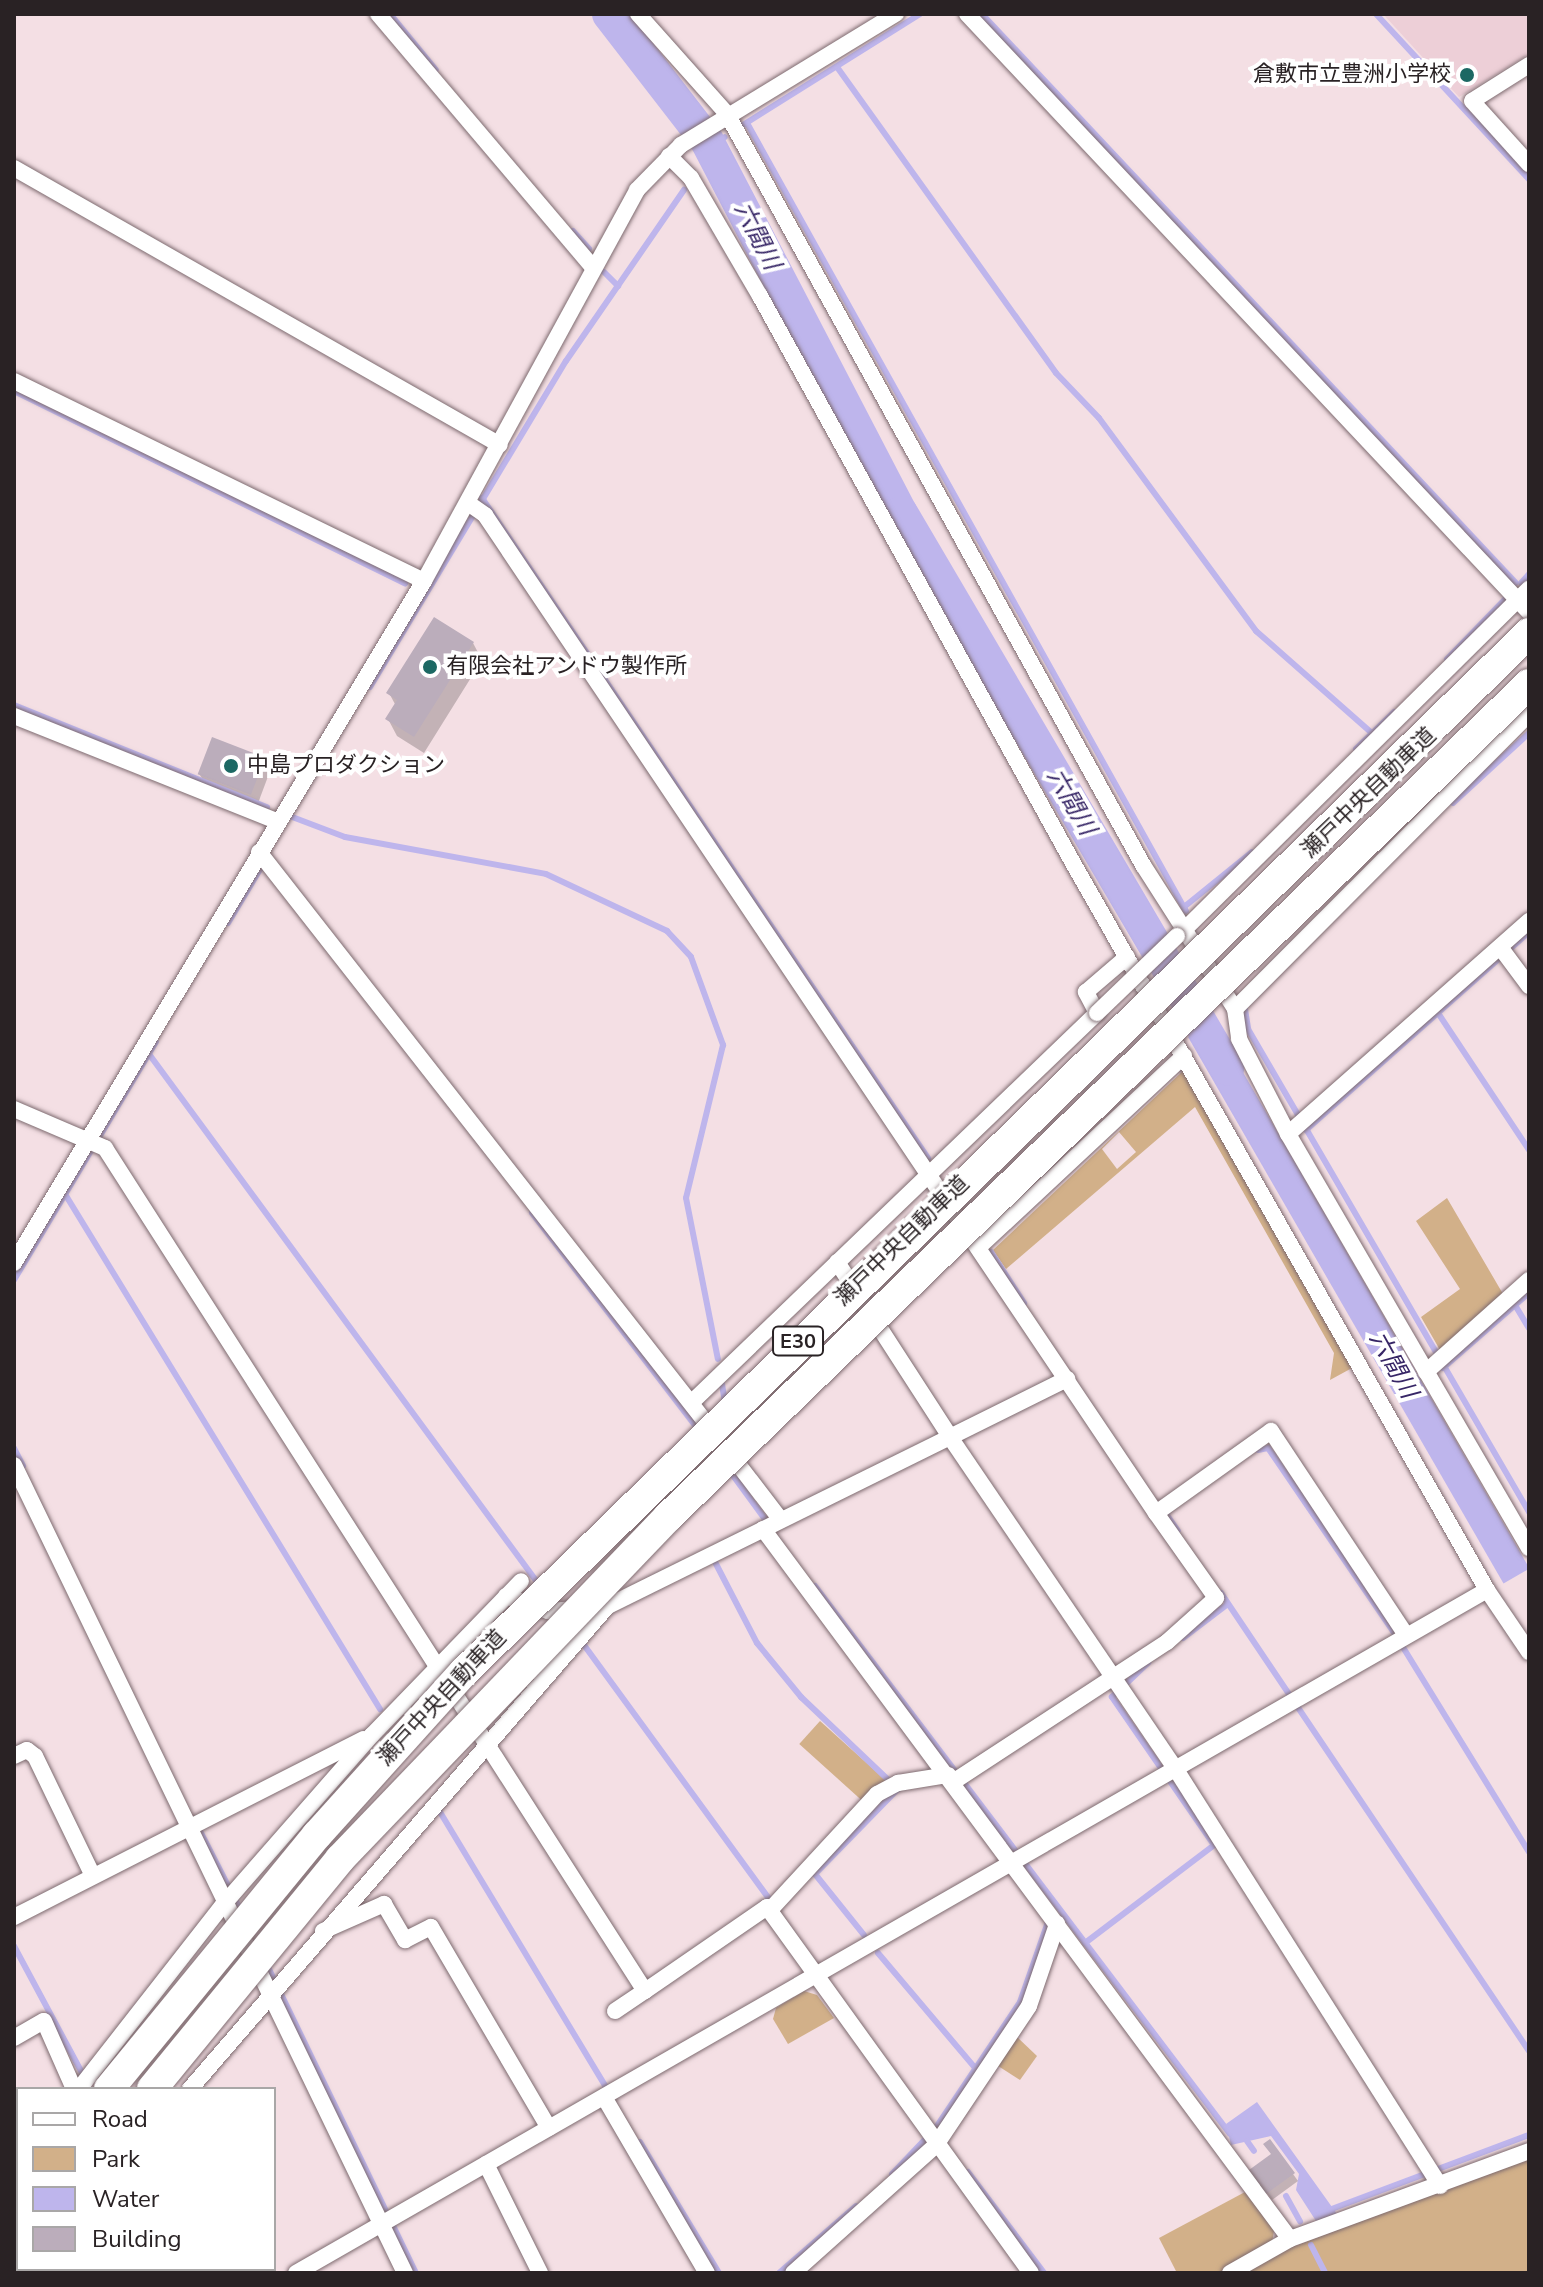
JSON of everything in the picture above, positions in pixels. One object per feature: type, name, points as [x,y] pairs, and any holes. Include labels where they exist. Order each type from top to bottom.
[{"type":"highway","name":"瀬戸中央自動車道","points":[[111,2087],[308,1846],[464,1672],[1529,633]]},
{"type":"highway","name":"瀬戸中央自動車道","points":[[154,2087],[340,1859],[668,1517],[1529,684]]},
{"type":"street","points":[[378,14],[592,266]]},
{"type":"street","points":[[638,14],[724,117],[1143,865],[1182,932],[1235,1009],[1239,1039],[1297,1126],[1434,1364],[1529,1548]]},
{"type":"street","points":[[14,1263],[95,1141],[264,856],[277,821],[424,581],[474,506],[500,445],[592,266],[637,190],[675,150],[724,117],[776,92],[896,14]]},
{"type":"street","points":[[691,1403],[1525,601],[967,14]]},
{"type":"street","points":[[1529,65],[1472,101],[1529,164]]},
{"type":"street","points":[[675,150],[760,296],[1127,957],[1487,1590],[1529,1652]]},
{"type":"street","points":[[14,168],[500,445]]},
{"type":"street","points":[[14,381],[424,581]]},
{"type":"street","points":[[474,506],[980,1246],[1067,1379],[1160,1510],[1216,1598],[1118,1683],[956,1778],[895,1784],[773,1906],[615,2011]]},
{"type":"street","points":[[1235,1009],[1529,714]]},
{"type":"street","points":[[14,716],[277,821]]},
{"type":"street","points":[[264,856],[691,1403],[771,1525],[1018,1859],[1057,1924],[1290,2239]]},
{"type":"street","points":[[1297,1126],[1504,952],[1529,921]]},
{"type":"street","points":[[1504,952],[1529,986]]},
{"type":"street","points":[[1097,1013],[1086,992],[1127,957]]},
{"type":"street","points":[[980,1246],[1184,1056]]},
{"type":"street","points":[[14,1109],[95,1141],[645,1991]]},
{"type":"street","points":[[837,1262],[950,1437],[1118,1683],[1166,1773],[1435,2176]]},
{"type":"street","points":[[1434,1364],[1529,1280]]},
{"type":"street","points":[[192,2087],[273,1985],[606,1607],[1067,1379]]},
{"type":"street","points":[[1160,1510],[1271,1431],[1401,1639]]},
{"type":"street","points":[[14,1465],[231,1897],[387,2220],[405,2273]]},
{"type":"street","points":[[79,2087],[231,1897],[372,1735],[521,1581]]},
{"type":"street","points":[[296,2273],[1487,1590]]},
{"type":"street","points":[[506,1596],[548,1611],[606,1607]]},
{"type":"street","points":[[14,1917],[192,1823],[372,1735]]},
{"type":"street","points":[[14,1756],[27,1750],[35,1756],[93,1876]]},
{"type":"street","points":[[319,1933],[384,1904],[405,1940],[431,1927],[549,2128]]},
{"type":"street","points":[[773,1906],[1031,2273]]},
{"type":"street","points":[[793,2273],[935,2138],[1029,2006],[1057,1924]]},
{"type":"street","points":[[14,2038],[44,2021],[76,2087]]},
{"type":"street","points":[[608,2094],[707,2273]]},
{"type":"street","points":[[1230,2273],[1290,2239],[1435,2176],[1529,2151]]},
{"type":"street","points":[[486,2164],[540,2273]]},
{"type":"shaded area","name":"倉敷市立豊洲小学校","points":[[1383,14],[1529,14],[1529,54],[1459,97]]},
{"type":"green space","points":[[1185,1069],[1352,1368],[1330,1380],[1334,1353],[1195,1107],[1006,1269],[993,1250]],"holes":[[[1119,1132],[1136,1152],[1117,1169],[1102,1149]]]},
{"type":"green space","points":[[1447,1198],[1503,1294],[1440,1350],[1421,1317],[1460,1289],[1416,1221]]},
{"type":"green space","points":[[820,1721],[888,1782],[867,1805],[799,1744]]},
{"type":"green space","points":[[804,1991],[817,1995],[834,2018],[788,2044],[773,2019],[776,2008]]},
{"type":"green space","points":[[1015,2035],[1037,2056],[1020,2080],[995,2064]]},
{"type":"green space","points":[[1529,2158],[1529,2273],[1241,2273],[1281,2251]]},
{"type":"green space","points":[[1245,2192],[1274,2230],[1272,2244],[1220,2273],[1177,2273],[1159,2238]]},
{"type":"water","points":[[1214,1022],[1529,1568],[1504,1583],[1188,1037]]},
{"type":"water","points":[[1257,2102],[1337,2214],[1316,2221],[1296,2190],[1299,2174],[1271,2136],[1231,2145],[1226,2124]]},
{"type":"building","name":"有限会社アンドウ製作所","points":[[434,617],[474,642],[414,737],[385,719],[397,700],[386,693]]},
{"type":"building","name":"中島プロダクション","points":[[212,737],[265,757],[251,795],[198,774]]},
{"type":"building","points":[[1270,2139],[1295,2173],[1266,2194],[1249,2170],[1271,2154],[1263,2144]]},
{"type":"building","points":[[144,2271],[145,2273],[107,2273]]},
{"type":"waterway","points":[[390,14],[436,70]]},
{"type":"waterway","name":"六間川","points":[[609,14],[707,141],[901,513],[1227,1068]]},
{"type":"waterway","points":[[743,125],[920,14]]},
{"type":"waterway","points":[[982,14],[1516,583]]},
{"type":"waterway","points":[[1376,14],[1529,179]]},
{"type":"waterway","points":[[837,67],[1056,373],[1099,418],[1256,631],[1374,735]]},
{"type":"waterway","points":[[747,123],[1186,911]]},
{"type":"waterway","points":[[710,146],[725,137]]},
{"type":"waterway","points":[[711,177],[723,172]]},
{"type":"waterway","points":[[370,687],[566,361],[684,190]]},
{"type":"waterway","points":[[573,231],[589,249]]},
{"type":"waterway","points":[[604,272],[618,286]]},
{"type":"waterway","points":[[14,391],[405,583]]},
{"type":"waterway","points":[[482,498],[928,1158]]},
{"type":"waterway","points":[[1521,583],[1529,574]]},
{"type":"waterway","points":[[1447,659],[1507,597]]},
{"type":"waterway","points":[[14,705],[267,807]]},
{"type":"waterway","points":[[1356,749],[1394,712]]},
{"type":"waterway","points":[[1453,803],[1529,733]]},
{"type":"waterway","points":[[287,815],[345,837],[546,874],[667,931],[691,957],[723,1045],[686,1198],[718,1359]]},
{"type":"waterway","points":[[1184,907],[1252,852]]},
{"type":"waterway","points":[[228,923],[265,861]]},
{"type":"waterway","points":[[1306,1130],[1529,932]]},
{"type":"waterway","points":[[1245,1009],[1248,1029],[1529,1512]]},
{"type":"waterway","points":[[1438,1013],[1529,1150]]},
{"type":"waterway","points":[[14,1280],[156,1042]]},
{"type":"waterway","points":[[149,1054],[540,1586]]},
{"type":"waterway","points":[[65,1194],[380,1709]]},
{"type":"waterway","points":[[532,1213],[698,1429]]},
{"type":"waterway","points":[[991,1252],[1024,1303]]},
{"type":"waterway","points":[[1443,1368],[1529,1293]]},
{"type":"waterway","points":[[1515,1305],[1529,1328]]},
{"type":"waterway","points":[[722,1384],[725,1404]]},
{"type":"waterway","points":[[14,1448],[23,1466]]},
{"type":"waterway","points":[[1258,1450],[1268,1448],[1393,1631],[1529,1852]]},
{"type":"waterway","points":[[729,1470],[770,1526]]},
{"type":"waterway","points":[[1164,1511],[1178,1531]]},
{"type":"waterway","points":[[715,1562],[757,1643],[801,1697],[898,1789],[815,1874],[864,1935]]},
{"type":"waterway","points":[[815,1586],[1230,2134]]},
{"type":"waterway","points":[[1221,1593],[1529,2051]]},
{"type":"waterway","points":[[1183,1638],[1228,1604]]},
{"type":"waterway","points":[[584,1645],[773,1904]]},
{"type":"waterway","points":[[1085,1943],[1214,1845],[1112,1697],[1148,1663]]},
{"type":"waterway","points":[[437,1807],[609,2092]]},
{"type":"waterway","points":[[197,1825],[241,1911]]},
{"type":"waterway","points":[[892,2174],[935,2129],[1020,2002],[1048,1922]]},
{"type":"waterway","points":[[14,1946],[82,2073]]},
{"type":"waterway","points":[[878,1953],[976,2069]]},
{"type":"waterway","points":[[267,1965],[416,2273]]},
{"type":"waterway","points":[[1329,2210],[1529,2135]]},
{"type":"waterway","points":[[1247,2141],[1254,2151]]},
{"type":"waterway","points":[[640,2142],[719,2273]]},
{"type":"waterway","points":[[968,2172],[1044,2273]]},
{"type":"waterway","points":[[1286,2196],[1300,2221]]},
{"type":"waterway","points":[[779,2273],[856,2206]]},
{"type":"waterway","points":[[1311,2245],[1325,2273]]},
{"type":"place","name":"倉敷市立豊洲小学校","points":[[1467,75]]},
{"type":"place","name":"有限会社アンドウ製作所","points":[[430,667]]},
{"type":"place","name":"中島プロダクション","points":[[231,766]]}]
